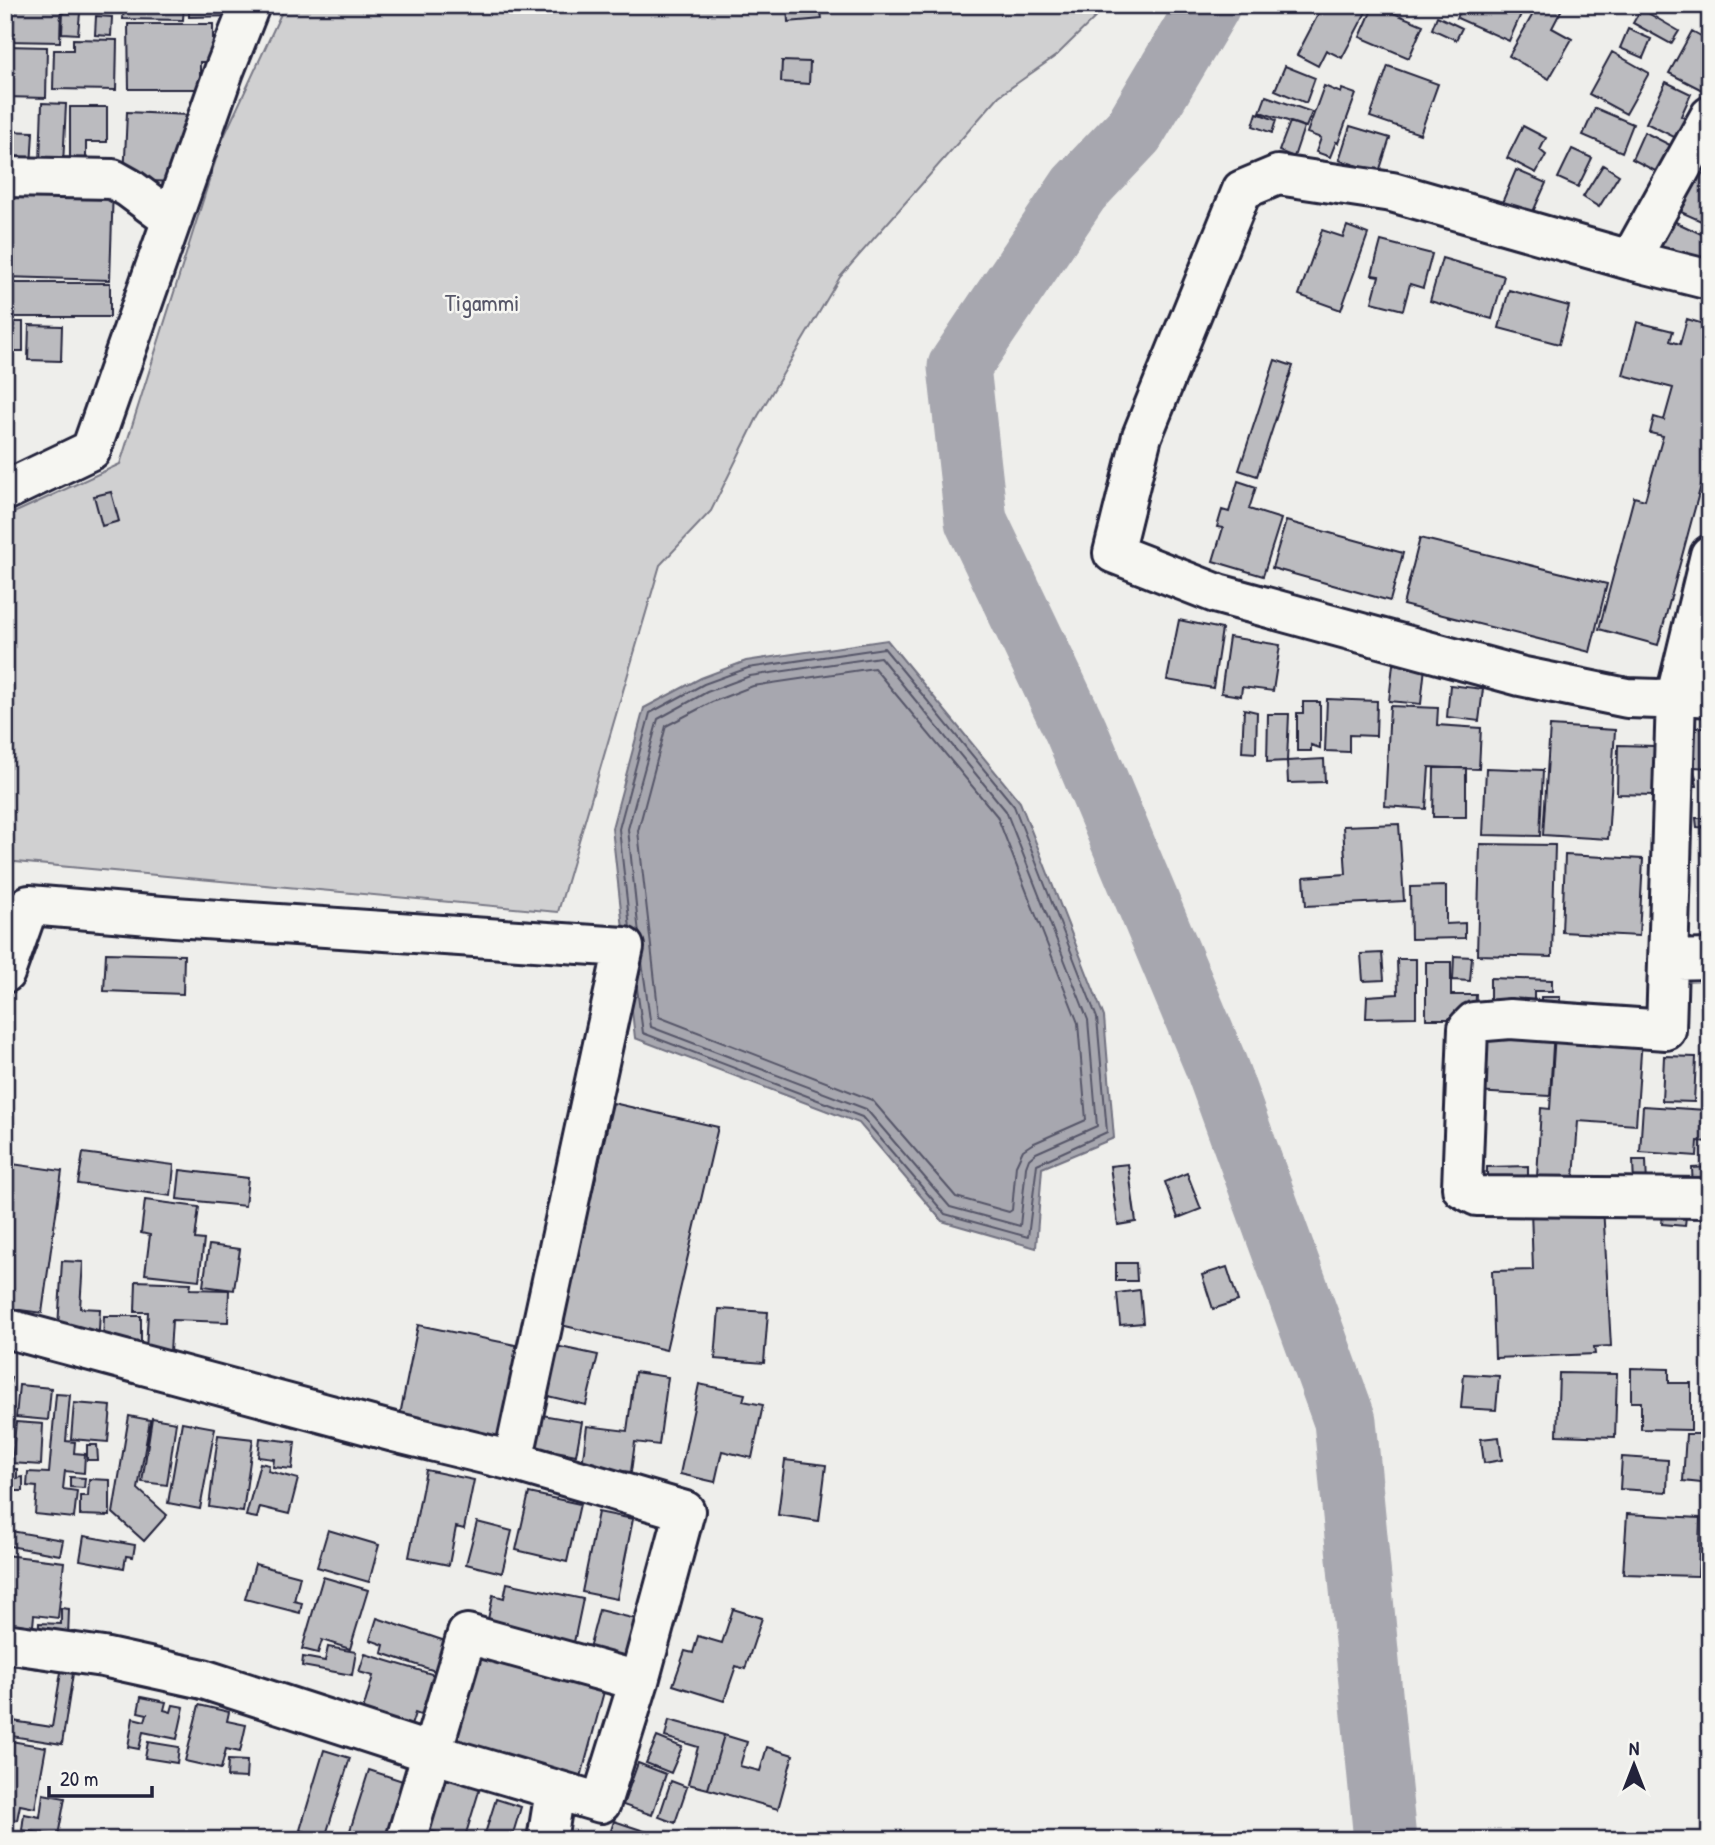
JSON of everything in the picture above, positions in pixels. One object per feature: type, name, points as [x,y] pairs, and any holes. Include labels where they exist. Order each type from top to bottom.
[{"type":"street","points":[[5,491],[91,450],[250,5]]},
{"type":"street","points":[[1630,260],[1704,140]]},
{"type":"street","points":[[1693,697],[1627,698],[1520,676],[1218,594],[1113,553],[1142,436],[1242,190],[1278,175],[1392,192],[1710,280]]},
{"type":"street","points":[[5,177],[113,179],[172,220]]},
{"type":"street","points":[[1710,555],[1693,697],[1668,960],[1666,1030],[1510,1019],[1474,1022],[1468,1028],[1462,1188],[1477,1196],[1710,1198]]},
{"type":"street","points":[[5,974],[17,903],[188,918],[624,947],[513,1461]]},
{"type":"street","points":[[1668,960],[1710,958]]},
{"type":"street","points":[[5,1328],[394,1433],[513,1461],[685,1511],[639,1681],[601,1803],[431,1753],[203,1679],[103,1657],[5,1643]]},
{"type":"street","points":[[406,1840],[467,1634],[639,1681]]},
{"type":"street","points":[[547,1840],[555,1791]]},
{"type":"green space","name":"Tigammi","points":[[285,5],[1108,5],[1057,55],[999,96],[840,277],[758,416],[711,511],[660,565],[558,912],[5,861],[5,517],[120,464],[221,143]]},
{"type":"water","points":[[887,640],[1020,802],[1104,1017],[1114,1138],[1042,1168],[1036,1248],[942,1221],[859,1123],[635,1038],[612,828],[644,708],[701,678],[746,661]]},
{"type":"building","points":[[5,5],[61,5],[60,42],[5,41]]},
{"type":"building","points":[[124,5],[184,5],[183,20],[123,19]]},
{"type":"building","points":[[189,5],[237,5],[238,16],[189,17]]},
{"type":"building","points":[[787,5],[820,5],[822,19],[788,22]]},
{"type":"building","points":[[1323,5],[1354,5],[1366,12],[1342,58],[1326,50],[1318,66],[1297,55]]},
{"type":"building","points":[[1374,5],[1423,25],[1409,58],[1360,37]]},
{"type":"building","points":[[1463,5],[1525,5],[1509,41],[1457,18]]},
{"type":"building","points":[[1538,5],[1564,5],[1552,28],[1572,39],[1549,79],[1509,56]]},
{"type":"building","points":[[1641,9],[1679,31],[1671,44],[1633,23]]},
{"type":"building","points":[[63,12],[80,13],[78,34],[62,33]]},
{"type":"building","points":[[96,16],[112,17],[111,36],[95,35]]},
{"type":"building","points":[[1437,16],[1462,28],[1456,40],[1432,29]]},
{"type":"building","points":[[128,24],[213,24],[213,62],[200,62],[200,89],[129,89]]},
{"type":"building","points":[[1628,29],[1651,39],[1643,58],[1620,48]]},
{"type":"building","points":[[1692,31],[1710,41],[1710,94],[1669,73]]},
{"type":"building","points":[[73,39],[117,40],[116,90],[53,89],[54,50],[73,50]]},
{"type":"building","points":[[5,46],[47,47],[46,98],[5,97]]},
{"type":"building","points":[[1612,52],[1649,73],[1626,114],[1589,94]]},
{"type":"building","points":[[782,61],[810,62],[809,84],[781,82]]},
{"type":"building","points":[[1285,66],[1315,78],[1306,103],[1275,90]]},
{"type":"building","points":[[1388,66],[1438,84],[1420,134],[1370,117]]},
{"type":"building","points":[[1666,82],[1691,94],[1681,116],[1691,122],[1682,141],[1646,123]]},
{"type":"building","points":[[1324,86],[1341,93],[1342,89],[1356,94],[1330,157],[1316,152],[1321,138],[1307,133]]},
{"type":"building","points":[[1266,96],[1312,112],[1306,127],[1260,112]]},
{"type":"building","points":[[42,103],[66,104],[63,165],[40,164]]},
{"type":"building","points":[[70,107],[107,107],[107,142],[86,142],[86,171],[70,170]]},
{"type":"building","points":[[1595,108],[1633,124],[1622,152],[1583,135]]},
{"type":"building","points":[[127,112],[189,115],[176,182],[124,180]]},
{"type":"building","points":[[1257,113],[1276,120],[1272,133],[1253,126]]},
{"type":"building","points":[[1290,122],[1304,127],[1294,157],[1279,151]]},
{"type":"building","points":[[1350,126],[1390,138],[1379,172],[1339,160]]},
{"type":"building","points":[[1523,126],[1546,138],[1540,150],[1546,155],[1536,173],[1507,158]]},
{"type":"building","points":[[5,131],[33,132],[31,168],[5,167]]},
{"type":"building","points":[[1644,132],[1678,149],[1665,176],[1632,159]]},
{"type":"building","points":[[1572,149],[1592,158],[1578,187],[1558,178]]},
{"type":"building","points":[[1706,160],[1710,162],[1710,225],[1681,212]]},
{"type":"building","points":[[1603,165],[1619,175],[1599,207],[1583,197]]},
{"type":"building","points":[[1516,170],[1546,183],[1527,225],[1498,212]]},
{"type":"building","points":[[5,185],[113,187],[110,280],[5,277]]},
{"type":"building","points":[[1669,219],[1710,238],[1710,247],[1700,268],[1656,248]]},
{"type":"building","points":[[1347,226],[1368,234],[1341,310],[1299,295],[1322,230],[1343,237]]},
{"type":"building","points":[[1381,241],[1432,254],[1423,288],[1410,284],[1403,310],[1372,302],[1379,276],[1372,275]]},
{"type":"building","points":[[1442,258],[1504,276],[1492,319],[1430,301]]},
{"type":"building","points":[[5,283],[110,283],[110,317],[5,317]]},
{"type":"building","points":[[1509,290],[1569,306],[1559,344],[1499,328]]},
{"type":"building","points":[[1687,319],[1710,326],[1710,452],[1658,645],[1599,629],[1634,497],[1645,500],[1663,436],[1650,433],[1654,417],[1664,420],[1673,388],[1623,375],[1637,322],[1673,331],[1670,341],[1680,344]]},
{"type":"building","points":[[5,322],[23,322],[23,351],[5,351]]},
{"type":"building","points":[[29,325],[62,326],[61,361],[28,360]]},
{"type":"building","points":[[1275,360],[1293,366],[1257,476],[1239,470]]},
{"type":"building","points":[[1238,481],[1256,487],[1249,509],[1281,519],[1263,576],[1213,561],[1223,528],[1217,527],[1222,510],[1229,512]]},
{"type":"building","points":[[111,492],[119,521],[102,526],[94,496]]},
{"type":"building","points":[[1286,521],[1403,553],[1390,601],[1272,568]]},
{"type":"building","points":[[1420,538],[1607,584],[1590,652],[1403,605]]},
{"type":"building","points":[[1710,611],[1710,678],[1693,674]]},
{"type":"building","points":[[1179,620],[1222,629],[1213,688],[1167,680]]},
{"type":"building","points":[[1229,637],[1280,645],[1273,691],[1242,687],[1241,696],[1221,693]]},
{"type":"building","points":[[1393,664],[1425,667],[1421,704],[1389,701]]},
{"type":"building","points":[[1450,685],[1483,689],[1479,721],[1447,717]]},
{"type":"building","points":[[1327,699],[1377,701],[1376,736],[1349,735],[1349,752],[1325,751]]},
{"type":"building","points":[[1303,702],[1320,702],[1320,748],[1311,745],[1311,751],[1297,751],[1297,713],[1303,713]]},
{"type":"building","points":[[1390,706],[1438,708],[1437,725],[1481,728],[1479,769],[1429,767],[1426,809],[1385,806]]},
{"type":"building","points":[[1244,709],[1257,712],[1256,753],[1242,752]]},
{"type":"building","points":[[1268,714],[1289,714],[1287,761],[1267,762]]},
{"type":"building","points":[[1550,726],[1615,730],[1608,839],[1543,835]]},
{"type":"building","points":[[1696,727],[1710,728],[1710,768],[1694,767],[1697,786],[1683,786],[1681,746],[1695,744]]},
{"type":"building","points":[[1618,745],[1655,746],[1653,795],[1617,794]]},
{"type":"building","points":[[1324,759],[1325,782],[1288,783],[1287,761]]},
{"type":"building","points":[[1434,768],[1466,768],[1466,817],[1433,817]]},
{"type":"building","points":[[1486,768],[1543,770],[1540,836],[1483,835]]},
{"type":"building","points":[[1696,818],[1710,818],[1710,828],[1697,827]]},
{"type":"building","points":[[1399,824],[1404,901],[1306,906],[1304,877],[1346,874],[1343,826]]},
{"type":"building","points":[[1480,844],[1555,845],[1552,957],[1477,955]]},
{"type":"building","points":[[1565,855],[1643,859],[1639,936],[1562,932]]},
{"type":"building","points":[[1446,886],[1446,924],[1465,923],[1465,938],[1411,939],[1410,887]]},
{"type":"building","points":[[106,953],[184,955],[183,994],[104,991]]},
{"type":"building","points":[[1382,953],[1384,980],[1363,981],[1361,954]]},
{"type":"building","points":[[1454,956],[1472,957],[1470,981],[1453,980]]},
{"type":"building","points":[[1397,959],[1416,959],[1416,1017],[1366,1018],[1367,996],[1398,994]]},
{"type":"building","points":[[1426,962],[1451,962],[1451,995],[1476,995],[1475,1019],[1426,1019]]},
{"type":"building","points":[[1704,966],[1710,966],[1710,993],[1702,992]]},
{"type":"building","points":[[1490,978],[1552,980],[1552,991],[1534,991],[1534,1012],[1490,1011]]},
{"type":"building","points":[[1541,997],[1560,997],[1560,1017],[1541,1017]]},
{"type":"building","points":[[1704,1004],[1710,1004],[1710,1030],[1703,1030]]},
{"type":"building","points":[[1478,1025],[1554,1029],[1550,1096],[1474,1092]]},
{"type":"building","points":[[1555,1033],[1642,1038],[1636,1125],[1578,1121],[1574,1179],[1537,1177],[1541,1108],[1550,1109]]},
{"type":"building","points":[[1664,1056],[1696,1057],[1694,1102],[1662,1101]]},
{"type":"building","points":[[613,1103],[718,1127],[666,1350],[561,1325]]},
{"type":"building","points":[[1643,1106],[1706,1110],[1705,1121],[1710,1121],[1710,1142],[1698,1141],[1697,1156],[1640,1152]]},
{"type":"building","points":[[83,1153],[174,1165],[171,1196],[78,1184]]},
{"type":"building","points":[[1633,1160],[1646,1160],[1647,1186],[1634,1186]]},
{"type":"building","points":[[5,1163],[62,1171],[42,1313],[5,1308]]},
{"type":"building","points":[[1128,1164],[1136,1222],[1118,1225],[1110,1166]]},
{"type":"building","points":[[1528,1166],[1528,1182],[1487,1182],[1487,1167]]},
{"type":"building","points":[[1710,1167],[1710,1188],[1693,1189],[1692,1168]]},
{"type":"building","points":[[180,1170],[248,1178],[245,1206],[177,1199]]},
{"type":"building","points":[[1187,1173],[1201,1209],[1178,1218],[1165,1182]]},
{"type":"building","points":[[145,1200],[199,1207],[195,1239],[204,1240],[199,1280],[145,1274],[150,1235],[141,1233]]},
{"type":"building","points":[[1603,1206],[1611,1346],[1594,1347],[1595,1354],[1495,1358],[1492,1271],[1533,1270],[1531,1209]]},
{"type":"building","points":[[1663,1213],[1686,1216],[1685,1226],[1662,1224]]},
{"type":"building","points":[[209,1245],[240,1249],[234,1290],[203,1286]]},
{"type":"building","points":[[62,1261],[83,1262],[80,1308],[100,1309],[99,1331],[58,1328]]},
{"type":"building","points":[[1116,1263],[1136,1263],[1137,1281],[1116,1281]]},
{"type":"building","points":[[1227,1267],[1238,1301],[1213,1309],[1202,1275]]},
{"type":"building","points":[[136,1281],[191,1283],[190,1289],[229,1290],[228,1322],[172,1320],[170,1352],[146,1351],[148,1312],[135,1312]]},
{"type":"building","points":[[1140,1290],[1143,1323],[1120,1325],[1117,1293]]},
{"type":"building","points":[[719,1309],[768,1312],[764,1363],[715,1359]]},
{"type":"building","points":[[104,1316],[141,1316],[141,1344],[103,1344]]},
{"type":"building","points":[[418,1325],[520,1346],[501,1445],[398,1425]]},
{"type":"building","points":[[551,1345],[598,1355],[586,1405],[539,1394]]},
{"type":"building","points":[[1631,1368],[1669,1369],[1669,1383],[1691,1383],[1691,1430],[1641,1429],[1641,1402],[1631,1402]]},
{"type":"building","points":[[635,1372],[668,1377],[659,1445],[635,1442],[631,1472],[582,1466],[587,1426],[627,1431]]},
{"type":"building","points":[[1559,1373],[1617,1374],[1615,1437],[1557,1435]]},
{"type":"building","points":[[1464,1374],[1499,1376],[1496,1410],[1461,1408]]},
{"type":"building","points":[[5,1377],[11,1377],[5,1416]]},
{"type":"building","points":[[699,1384],[745,1394],[743,1401],[763,1405],[752,1458],[722,1451],[715,1482],[680,1474]]},
{"type":"building","points":[[19,1385],[51,1388],[48,1420],[16,1417]]},
{"type":"building","points":[[56,1394],[70,1395],[66,1441],[75,1442],[74,1453],[85,1454],[84,1473],[65,1471],[63,1489],[77,1491],[74,1518],[35,1514],[37,1487],[27,1486],[28,1472],[49,1473]]},
{"type":"building","points":[[74,1403],[111,1406],[108,1442],[71,1439]]},
{"type":"building","points":[[542,1415],[582,1422],[576,1455],[535,1447]]},
{"type":"building","points":[[129,1416],[150,1420],[138,1489],[167,1515],[144,1541],[113,1513]]},
{"type":"building","points":[[152,1418],[176,1422],[167,1485],[142,1482]]},
{"type":"building","points":[[5,1419],[12,1419],[11,1443],[5,1443]]},
{"type":"building","points":[[16,1422],[43,1424],[41,1465],[12,1463]]},
{"type":"building","points":[[182,1422],[215,1428],[200,1509],[168,1503]]},
{"type":"building","points":[[1686,1434],[1710,1434],[1710,1484],[1683,1481]]},
{"type":"building","points":[[218,1435],[253,1439],[243,1512],[209,1507]]},
{"type":"building","points":[[1499,1437],[1502,1460],[1484,1463],[1481,1439]]},
{"type":"building","points":[[260,1438],[295,1442],[292,1469],[273,1467],[274,1459],[258,1457]]},
{"type":"building","points":[[87,1445],[97,1445],[98,1460],[87,1460]]},
{"type":"building","points":[[1622,1457],[1668,1460],[1667,1492],[1620,1489]]},
{"type":"building","points":[[5,1459],[6,1469],[17,1469],[17,1478],[23,1477],[23,1491],[5,1491]]},
{"type":"building","points":[[785,1460],[826,1465],[819,1521],[778,1515]]},
{"type":"building","points":[[260,1463],[269,1465],[268,1471],[298,1479],[289,1514],[260,1507],[257,1518],[246,1516]]},
{"type":"building","points":[[426,1470],[474,1480],[464,1529],[456,1527],[449,1565],[409,1557]]},
{"type":"building","points":[[70,1477],[85,1478],[84,1488],[70,1487]]},
{"type":"building","points":[[89,1479],[110,1480],[110,1516],[80,1515],[80,1496],[88,1496]]},
{"type":"building","points":[[529,1493],[580,1504],[567,1562],[516,1550]]},
{"type":"building","points":[[5,1494],[11,1495],[5,1536]]},
{"type":"building","points":[[598,1512],[633,1519],[617,1599],[582,1592]]},
{"type":"building","points":[[1627,1514],[1700,1518],[1698,1576],[1623,1574]]},
{"type":"building","points":[[477,1522],[512,1531],[502,1573],[466,1564]]},
{"type":"building","points":[[328,1530],[379,1545],[369,1582],[317,1567]]},
{"type":"building","points":[[11,1531],[63,1540],[60,1555],[9,1546]]},
{"type":"building","points":[[84,1536],[135,1545],[133,1557],[126,1556],[124,1568],[80,1560]]},
{"type":"building","points":[[5,1555],[64,1562],[58,1618],[34,1615],[33,1626],[5,1623]]},
{"type":"building","points":[[255,1564],[300,1576],[294,1601],[302,1603],[300,1613],[245,1599]]},
{"type":"building","points":[[323,1577],[368,1590],[350,1649],[322,1640],[318,1653],[302,1649]]},
{"type":"building","points":[[507,1583],[583,1599],[573,1647],[486,1629],[493,1595],[504,1598]]},
{"type":"building","points":[[61,1608],[69,1609],[68,1638],[38,1637],[39,1623],[61,1624]]},
{"type":"building","points":[[733,1609],[762,1618],[745,1669],[736,1666],[724,1701],[673,1685],[685,1651],[693,1653],[698,1636],[722,1643]]},
{"type":"building","points":[[599,1610],[636,1619],[625,1662],[588,1652]]},
{"type":"building","points":[[377,1618],[445,1641],[435,1671],[382,1653],[384,1645],[370,1640]]},
{"type":"building","points":[[328,1647],[356,1652],[352,1675],[302,1666],[303,1657],[325,1661]]},
{"type":"building","points":[[481,1651],[606,1684],[580,1781],[455,1748]]},
{"type":"building","points":[[365,1654],[445,1678],[423,1716],[415,1713],[409,1732],[361,1717],[373,1676],[359,1672]]},
{"type":"building","points":[[5,1656],[74,1667],[62,1744],[5,1735],[6,1720],[52,1727],[61,1672],[5,1664]]},
{"type":"building","points":[[141,1697],[166,1702],[164,1710],[171,1712],[173,1705],[184,1707],[177,1739],[143,1732],[139,1749],[128,1747],[133,1718],[145,1721],[147,1714],[138,1712]]},
{"type":"building","points":[[199,1705],[229,1712],[227,1721],[246,1725],[240,1752],[226,1749],[221,1769],[185,1761]]},
{"type":"building","points":[[669,1720],[724,1735],[708,1789],[688,1784],[698,1747],[665,1737]]},
{"type":"building","points":[[724,1735],[747,1742],[740,1766],[760,1771],[767,1747],[793,1755],[778,1809],[708,1789]]},
{"type":"building","points":[[657,1737],[682,1747],[671,1773],[646,1763]]},
{"type":"building","points":[[5,1740],[46,1747],[35,1808],[20,1805],[17,1820],[5,1818]]},
{"type":"building","points":[[148,1742],[179,1747],[177,1763],[145,1758]]},
{"type":"building","points":[[324,1750],[350,1758],[325,1838],[300,1830]]},
{"type":"building","points":[[228,1760],[247,1761],[246,1778],[227,1777]]},
{"type":"building","points":[[638,1763],[666,1774],[652,1815],[623,1805]]},
{"type":"building","points":[[369,1770],[412,1784],[399,1801],[387,1840],[347,1840]]},
{"type":"building","points":[[437,1775],[480,1788],[464,1840],[420,1828]]},
{"type":"building","points":[[671,1781],[687,1787],[675,1823],[659,1817]]},
{"type":"building","points":[[43,1794],[65,1798],[58,1836],[22,1830],[24,1814],[40,1817]]},
{"type":"building","points":[[496,1799],[521,1807],[511,1840],[483,1840]]},
{"type":"building","points":[[614,1821],[653,1834],[651,1840],[608,1840]]},
{"type":"waterway","points":[[1209,5],[1134,131],[1079,189],[959,367],[976,521],[1076,731],[1215,1063],[1345,1421],[1385,1840]]}]
